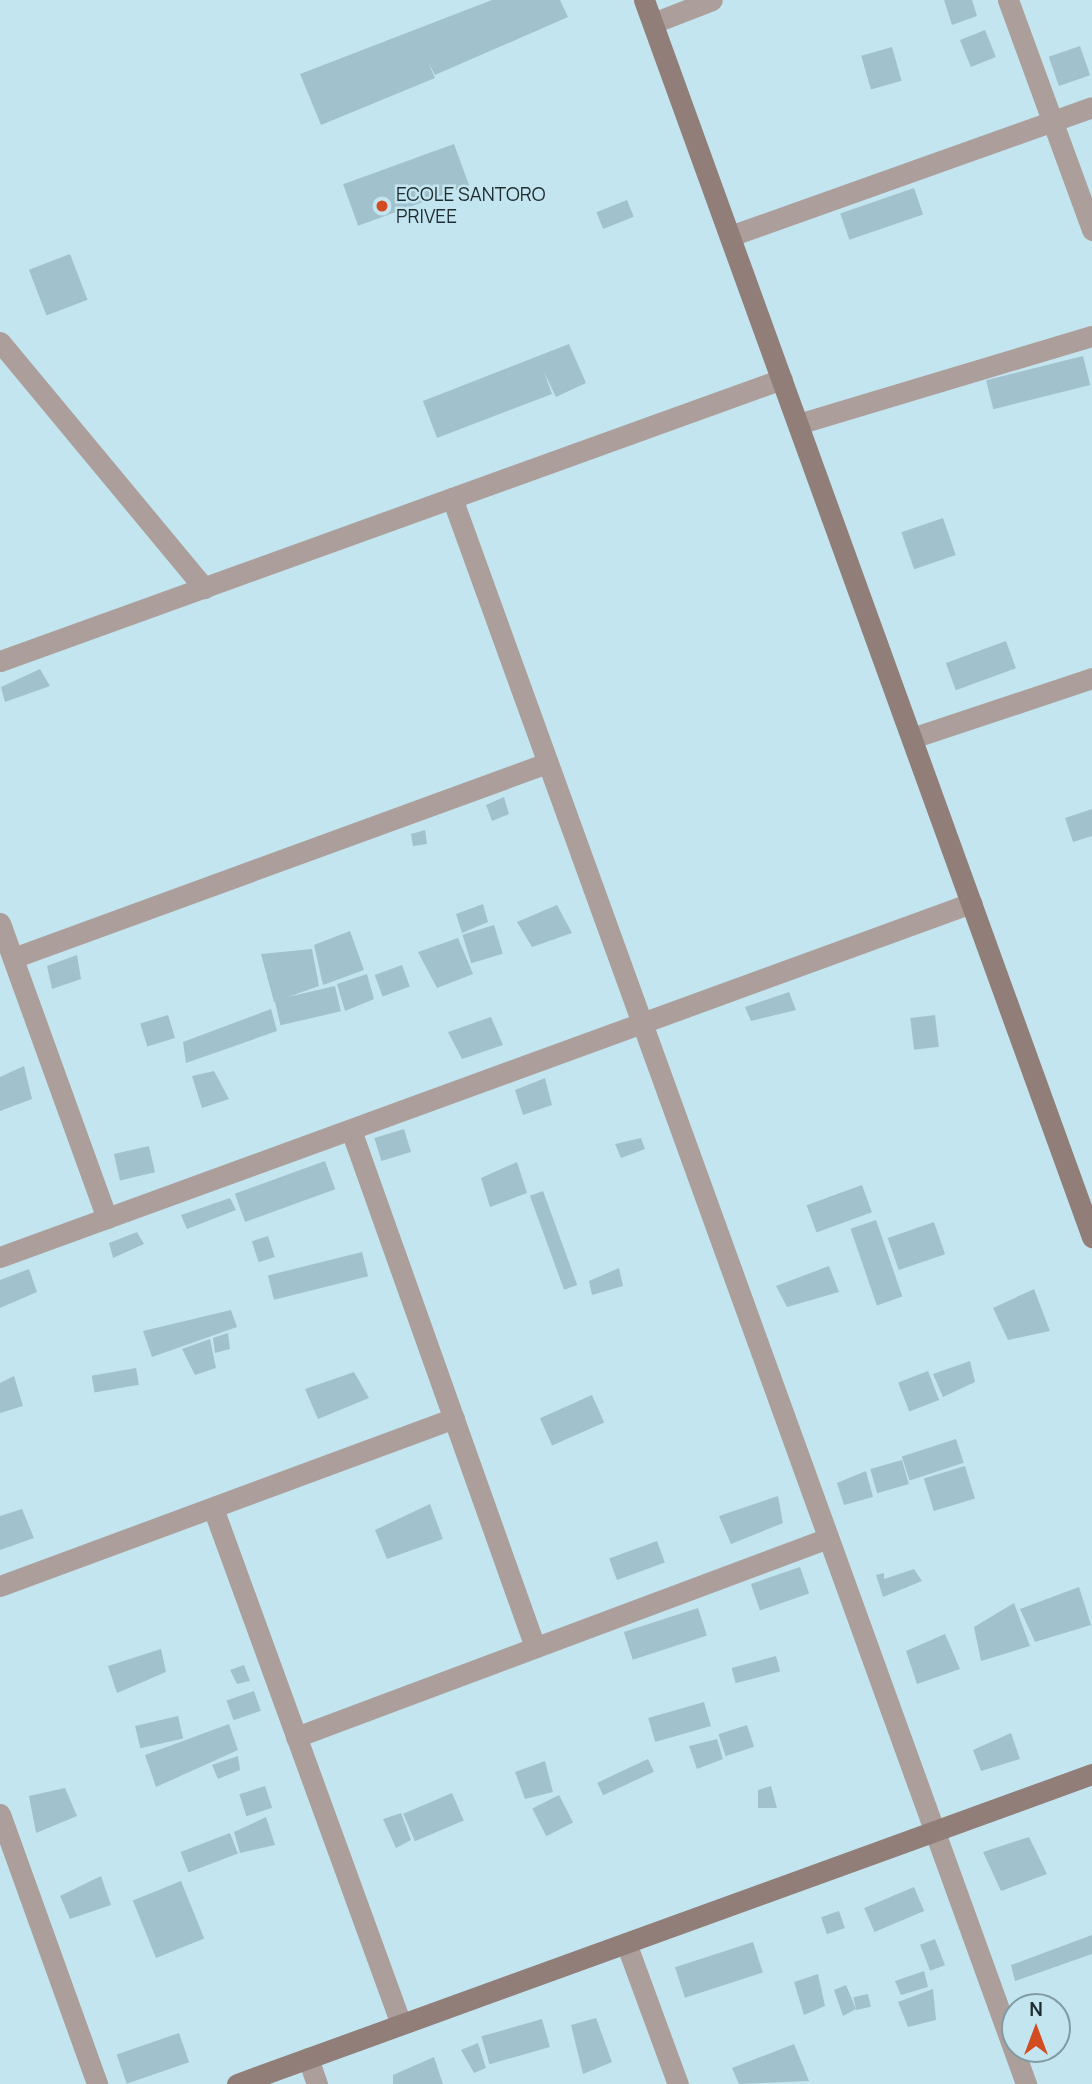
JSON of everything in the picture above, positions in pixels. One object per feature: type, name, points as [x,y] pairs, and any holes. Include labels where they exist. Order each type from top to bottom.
[{"type":"street","points":[[644,0],[1092,1237]]},
{"type":"street","points":[[653,23],[712,0]]},
{"type":"street","points":[[1008,0],[1092,230]]},
{"type":"street","points":[[730,236],[1092,107]]},
{"type":"street","points":[[2,335],[204,588]]},
{"type":"street","points":[[798,424],[1092,336]]},
{"type":"street","points":[[0,661],[782,379]]},
{"type":"street","points":[[452,498],[1026,2084]]},
{"type":"street","points":[[912,738],[1092,678]]},
{"type":"street","points":[[13,958],[547,763]]},
{"type":"street","points":[[0,1257],[971,904]]},
{"type":"street","points":[[0,923],[107,1218]]},
{"type":"street","points":[[351,1130],[536,1647]]},
{"type":"street","points":[[0,1586],[454,1418]]},
{"type":"street","points":[[213,1508],[401,2024]]},
{"type":"street","points":[[296,1737],[828,1538]]},
{"type":"street","points":[[237,2084],[1092,1774]]},
{"type":"street","points":[[0,1814],[5,1842],[97,2084]]},
{"type":"street","points":[[626,1943],[678,2084]]},
{"type":"street","points":[[308,2058],[317,2084]]},
{"type":"building","points":[[492,0],[560,0],[568,17],[435,75],[428,62],[435,78],[321,125],[300,74]]},
{"type":"building","points":[[944,0],[972,0],[977,16],[952,25]]},
{"type":"building","points":[[985,30],[996,57],[971,67],[960,40]]},
{"type":"building","points":[[1080,46],[1090,75],[1059,86],[1049,57]]},
{"type":"building","points":[[892,47],[902,81],[871,89],[861,56]]},
{"type":"building","name":"ECOLE SANTORO PRIVEE","points":[[454,144],[469,185],[358,226],[343,184]]},
{"type":"building","points":[[914,188],[923,214],[849,240],[840,213]]},
{"type":"building","points":[[627,200],[634,217],[603,229],[596,212]]},
{"type":"building","points":[[70,254],[88,300],[46,316],[29,270]]},
{"type":"building","points":[[569,344],[586,383],[556,397],[544,372],[552,394],[437,438],[423,401]]},
{"type":"building","points":[[1083,356],[1090,385],[993,409],[986,380]]},
{"type":"building","points":[[943,518],[956,555],[914,569],[901,532]]},
{"type":"building","points":[[1006,641],[1016,668],[956,690],[946,663]]},
{"type":"building","points":[[40,669],[50,686],[5,702],[1,687]]},
{"type":"building","points":[[504,797],[509,814],[492,821],[486,805]]},
{"type":"building","points":[[1092,809],[1092,836],[1073,842],[1065,818]]},
{"type":"building","points":[[425,830],[427,844],[413,846],[411,834]]},
{"type":"building","points":[[483,904],[488,922],[462,933],[456,914]]},
{"type":"building","points":[[557,905],[572,933],[532,947],[517,922]]},
{"type":"building","points":[[494,925],[503,954],[471,963],[462,935]]},
{"type":"building","points":[[350,931],[364,970],[323,985],[314,945]]},
{"type":"building","points":[[458,938],[473,974],[437,988],[418,952]]},
{"type":"building","points":[[312,949],[319,986],[274,1002],[261,954]]},
{"type":"building","points":[[77,955],[81,979],[52,989],[47,966]]},
{"type":"building","points":[[402,965],[410,987],[383,997],[375,975]]},
{"type":"building","points":[[367,974],[374,999],[345,1011],[337,984]]},
{"type":"building","points":[[335,986],[341,1011],[280,1025],[275,1000]]},
{"type":"building","points":[[789,992],[796,1010],[751,1021],[745,1007]]},
{"type":"building","points":[[271,1009],[277,1031],[186,1063],[183,1042]]},
{"type":"building","points":[[168,1015],[175,1038],[147,1046],[140,1023]]},
{"type":"building","points":[[935,1015],[939,1047],[914,1050],[910,1018]]},
{"type":"building","points":[[491,1017],[503,1045],[462,1059],[448,1032]]},
{"type":"building","points":[[24,1066],[32,1099],[0,1111],[0,1077]]},
{"type":"building","points":[[214,1071],[229,1099],[202,1108],[192,1076]]},
{"type":"building","points":[[545,1078],[552,1105],[523,1115],[515,1090]]},
{"type":"building","points":[[404,1129],[411,1152],[381,1161],[374,1138]]},
{"type":"building","points":[[641,1138],[645,1149],[621,1158],[615,1144]]},
{"type":"building","points":[[149,1146],[155,1172],[120,1180],[114,1154]]},
{"type":"building","points":[[325,1161],[335,1189],[245,1222],[235,1194]]},
{"type":"building","points":[[517,1162],[527,1193],[490,1207],[481,1178]]},
{"type":"building","points":[[862,1185],[872,1212],[816,1232],[807,1205]]},
{"type":"building","points":[[543,1191],[577,1285],[564,1290],[530,1196]]},
{"type":"building","points":[[230,1198],[236,1210],[187,1229],[181,1215]]},
{"type":"building","points":[[876,1220],[902,1297],[877,1305],[850,1229]]},
{"type":"building","points":[[934,1222],[945,1254],[899,1270],[888,1238]]},
{"type":"building","points":[[137,1232],[144,1244],[113,1258],[109,1243]]},
{"type":"building","points":[[268,1236],[275,1257],[259,1262],[252,1241]]},
{"type":"building","points":[[362,1252],[368,1276],[274,1300],[268,1275]]},
{"type":"building","points":[[829,1266],[839,1292],[787,1307],[776,1286]]},
{"type":"building","points":[[619,1268],[623,1286],[592,1295],[589,1281]]},
{"type":"building","points":[[29,1269],[37,1292],[0,1308],[0,1280]]},
{"type":"building","points":[[1034,1289],[1050,1331],[1008,1340],[993,1308]]},
{"type":"building","points":[[231,1310],[237,1327],[152,1357],[143,1331]]},
{"type":"building","points":[[228,1333],[230,1349],[215,1353],[213,1338]]},
{"type":"building","points":[[210,1339],[216,1368],[195,1375],[182,1349]]},
{"type":"building","points":[[970,1361],[975,1382],[943,1397],[933,1374]]},
{"type":"building","points":[[136,1368],[139,1385],[95,1393],[92,1376]]},
{"type":"building","points":[[928,1371],[939,1400],[909,1411],[898,1382]]},
{"type":"building","points":[[354,1372],[369,1398],[318,1419],[305,1389]]},
{"type":"building","points":[[14,1376],[23,1406],[0,1413],[0,1383]]},
{"type":"building","points":[[592,1395],[604,1422],[552,1446],[540,1418]]},
{"type":"building","points":[[956,1439],[964,1463],[910,1480],[902,1457]]},
{"type":"building","points":[[902,1460],[909,1484],[877,1493],[870,1469]]},
{"type":"building","points":[[965,1466],[975,1499],[934,1511],[924,1479]]},
{"type":"building","points":[[866,1471],[873,1497],[844,1505],[837,1483]]},
{"type":"building","points":[[778,1496],[783,1523],[731,1544],[719,1516]]},
{"type":"building","points":[[430,1504],[443,1539],[387,1559],[375,1530]]},
{"type":"building","points":[[22,1509],[34,1538],[0,1550],[0,1516]]},
{"type":"building","points":[[657,1541],[665,1563],[617,1580],[609,1558]]},
{"type":"building","points":[[800,1567],[809,1593],[760,1610],[751,1584]]},
{"type":"building","points":[[914,1569],[922,1581],[883,1597],[876,1575],[884,1573],[884,1579]]},
{"type":"building","points":[[1079,1587],[1091,1625],[1035,1642],[1020,1609]]},
{"type":"building","points":[[1014,1603],[1030,1646],[981,1661],[974,1627]]},
{"type":"building","points":[[698,1608],[707,1636],[633,1660],[624,1632]]},
{"type":"building","points":[[945,1634],[960,1669],[917,1684],[906,1651]]},
{"type":"building","points":[[161,1649],[166,1672],[117,1693],[108,1666]]},
{"type":"building","points":[[776,1656],[780,1671],[736,1683],[732,1668]]},
{"type":"building","points":[[244,1665],[250,1681],[237,1684],[230,1670]]},
{"type":"building","points":[[254,1691],[261,1711],[233,1720],[227,1700]]},
{"type":"building","points":[[704,1702],[711,1726],[655,1742],[648,1718]]},
{"type":"building","points":[[178,1716],[183,1738],[140,1748],[135,1726]]},
{"type":"building","points":[[229,1724],[238,1750],[156,1787],[145,1755]]},
{"type":"building","points":[[747,1725],[754,1747],[726,1756],[718,1734]]},
{"type":"building","points":[[1011,1733],[1020,1759],[981,1771],[973,1750]]},
{"type":"building","points":[[717,1739],[723,1759],[697,1769],[689,1746]]},
{"type":"building","points":[[238,1756],[240,1770],[218,1779],[212,1765]]},
{"type":"building","points":[[648,1759],[654,1772],[603,1795],[597,1783]]},
{"type":"building","points":[[545,1761],[553,1792],[525,1799],[515,1772]]},
{"type":"building","points":[[265,1786],[272,1808],[246,1816],[239,1794]]},
{"type":"building","points":[[771,1786],[777,1808],[758,1808],[758,1790]]},
{"type":"building","points":[[65,1788],[77,1816],[36,1833],[29,1796]]},
{"type":"building","points":[[452,1793],[464,1821],[415,1841],[403,1814]]},
{"type":"building","points":[[559,1795],[573,1823],[546,1836],[532,1809]]},
{"type":"building","points":[[401,1813],[411,1840],[396,1848],[383,1819]]},
{"type":"building","points":[[266,1817],[275,1845],[240,1853],[234,1832]]},
{"type":"building","points":[[230,1833],[238,1854],[188,1873],[181,1852]]},
{"type":"building","points":[[1029,1837],[1047,1874],[1001,1891],[983,1852]]},
{"type":"building","points":[[101,1876],[111,1905],[70,1919],[60,1896]]},
{"type":"building","points":[[181,1881],[204,1938],[156,1958],[133,1900]]},
{"type":"building","points":[[914,1887],[924,1911],[874,1932],[864,1908]]},
{"type":"building","points":[[839,1911],[845,1928],[827,1934],[821,1917]]},
{"type":"building","points":[[1092,1935],[1092,1954],[1015,1981],[1011,1965]]},
{"type":"building","points":[[935,1939],[945,1965],[930,1971],[920,1945]]},
{"type":"building","points":[[753,1942],[763,1972],[685,1998],[675,1967]]},
{"type":"building","points":[[924,1971],[928,1987],[901,1995],[895,1981]]},
{"type":"building","points":[[818,1974],[825,2006],[804,2015],[794,1982]]},
{"type":"building","points":[[846,1985],[856,2009],[843,2016],[834,1990]]},
{"type":"building","points":[[933,1989],[936,2020],[908,2027],[898,2002]]},
{"type":"building","points":[[868,1994],[871,2007],[856,2010],[853,1997]]},
{"type":"building","points":[[596,2018],[612,2062],[583,2074],[571,2025]]},
{"type":"building","points":[[542,2019],[550,2047],[489,2064],[481,2036]]},
{"type":"building","points":[[179,2033],[189,2062],[127,2084],[117,2054]]},
{"type":"building","points":[[478,2043],[486,2068],[474,2073],[461,2050]]},
{"type":"building","points":[[794,2044],[809,2081],[739,2084],[732,2068]]},
{"type":"building","points":[[434,2057],[443,2084],[393,2084],[393,2075]]},
{"type":"place","name":"ECOLE SANTORO PRIVEE","points":[[382,206]]}]
